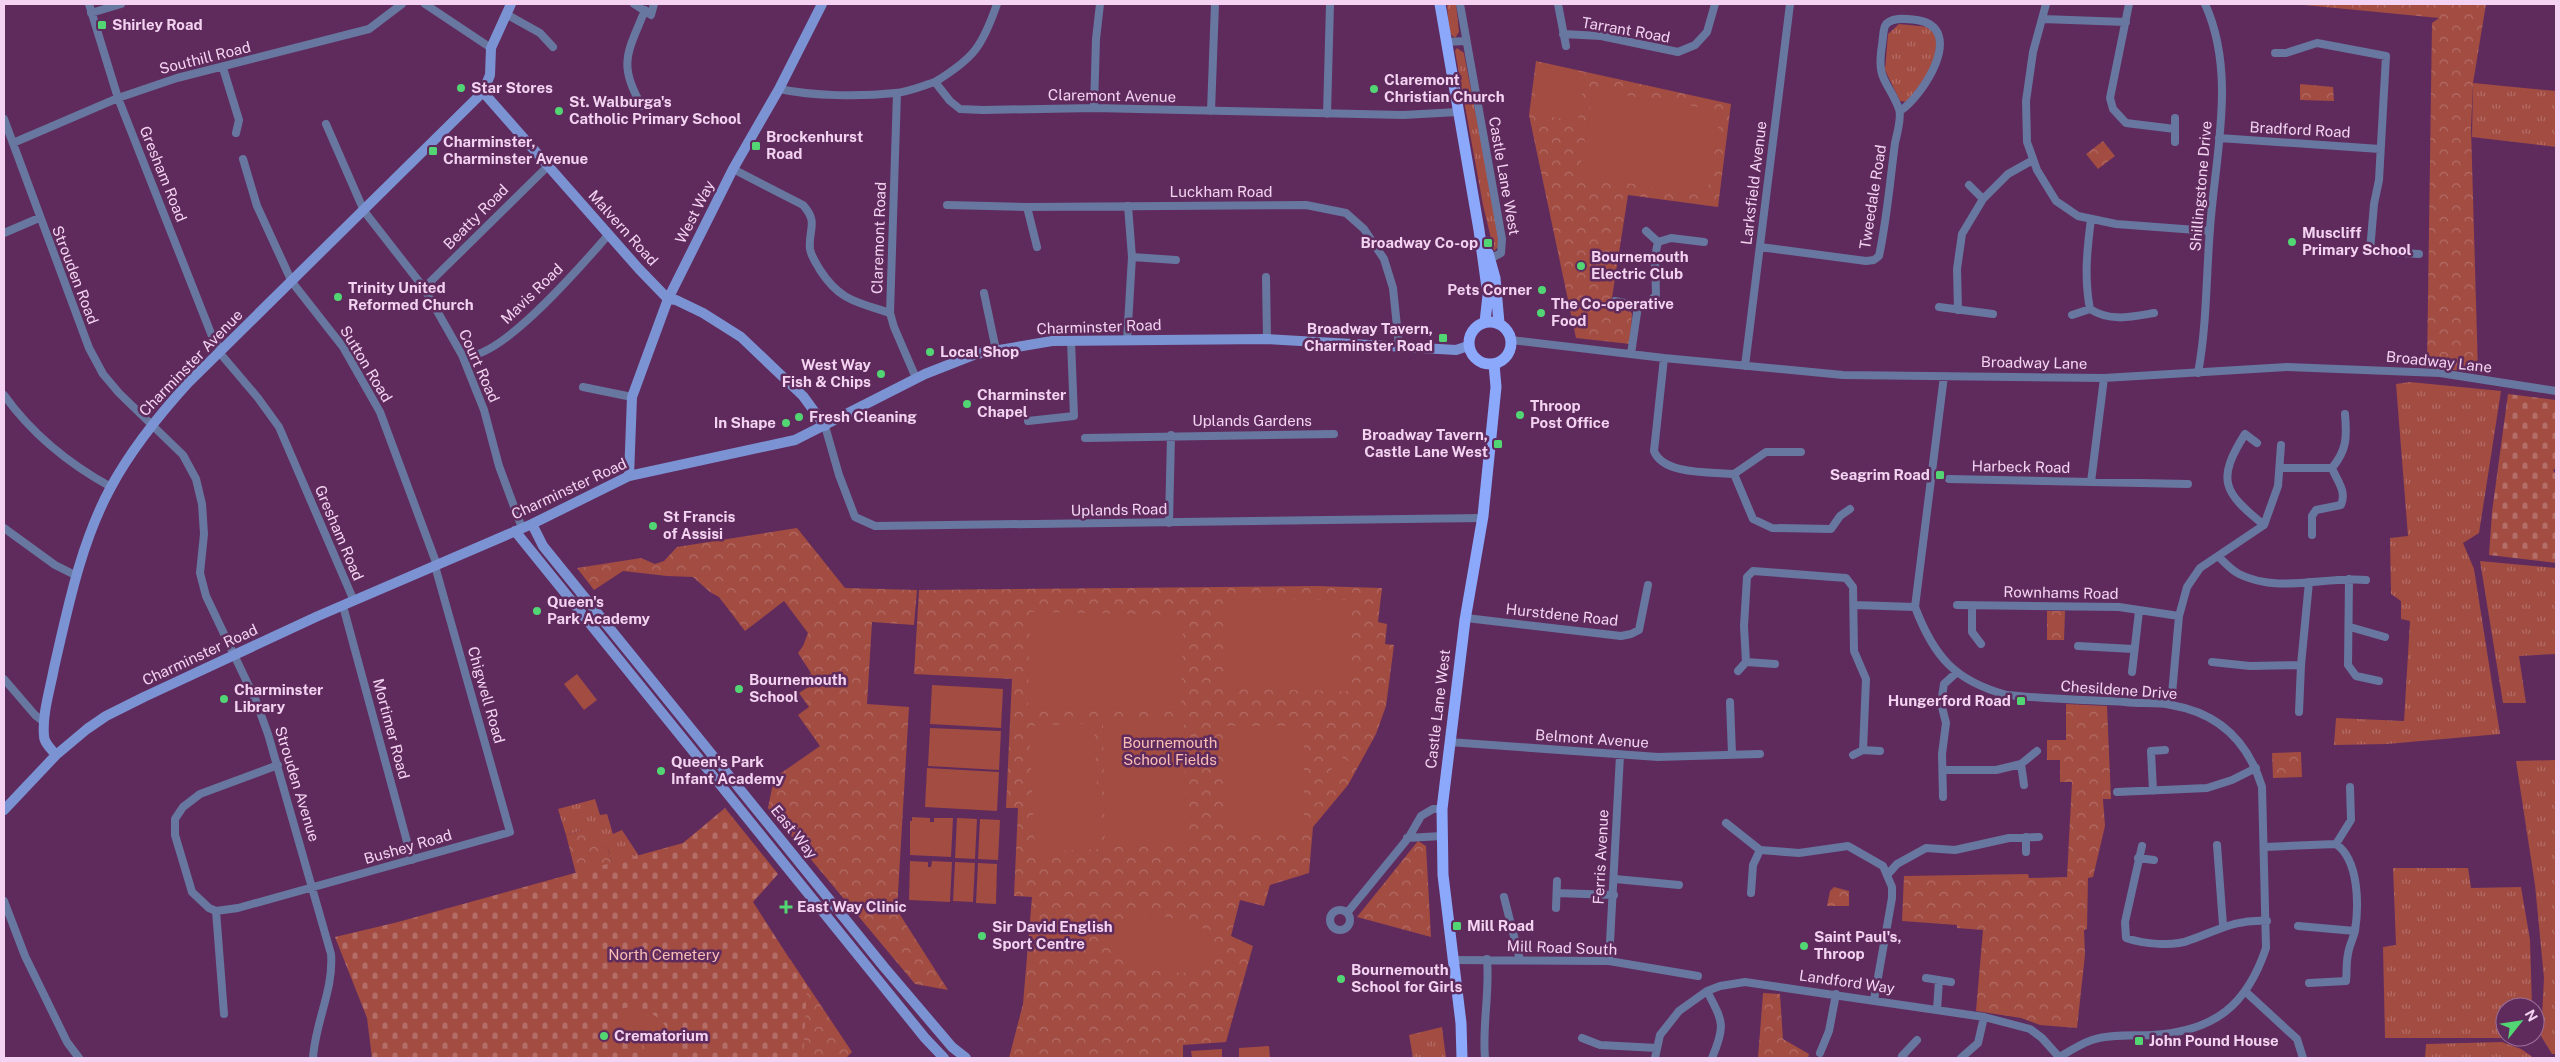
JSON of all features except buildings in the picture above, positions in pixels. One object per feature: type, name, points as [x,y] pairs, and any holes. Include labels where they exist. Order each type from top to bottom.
[{"type":"main road","name":"Castle Lane West","points":[[1440,4],[1479,230],[1488,295],[1485,322]]},
{"type":"main road","name":"Castle Lane West","points":[[1479,230],[1490,259],[1497,286],[1499,323]]},
{"type":"main road","points":[[1485,322],[1499,323],[1509,333],[1511,340],[1511,346],[1506,358],[1494,364],[1480,362],[1475,358],[1468,346],[1468,339],[1474,328],[1485,322]]},
{"type":"main road","name":"Castle Lane West","points":[[1462,1058],[1461,1023],[1443,875],[1442,809],[1466,618],[1482,518],[1496,387],[1494,364]]},
{"type":"street","name":"Gresham Road","points":[[89,4],[118,98],[214,342],[278,427],[354,601]]},
{"type":"street","points":[[91,13],[121,4]]},
{"type":"street","name":"Southill Road","points":[[13,143],[118,98],[177,78],[369,30],[402,4]]},
{"type":"street","points":[[425,4],[491,48]]},
{"type":"street","points":[[483,92],[490,75],[491,48],[511,4]]},
{"type":"street","points":[[634,4],[651,15],[654,4]]},
{"type":"street","name":"West Way","points":[[629,476],[632,397],[668,299],[733,169],[779,89],[822,4]]},
{"type":"street","points":[[779,89],[803,94],[897,93],[936,82],[962,66],[979,46],[997,4]]},
{"type":"street","points":[[1094,108],[1096,39],[1100,4]]},
{"type":"street","points":[[1211,111],[1215,4]]},
{"type":"street","points":[[1327,114],[1330,4]]},
{"type":"street","name":"Castle Lane West","points":[[1460,4],[1502,239],[1501,253],[1490,259]]},
{"type":"street","points":[[1558,4],[1566,46]]},
{"type":"street","name":"Tarrant Road","points":[[1564,34],[1601,36],[1678,52],[1695,45],[1708,32],[1715,4]]},
{"type":"street","name":"Larksfield Avenue","points":[[1745,366],[1790,4]]},
{"type":"street","points":[[2046,4],[2032,52],[2026,101],[2027,142],[2033,160],[2056,201],[2078,216],[2116,224],[2210,231]]},
{"type":"street","points":[[2129,4],[2112,84],[2110,98],[2113,109],[2126,123],[2175,129]]},
{"type":"street","name":"Shillingstone Drive","points":[[2198,373],[2209,269],[2210,231],[2222,94],[2218,39],[2206,4]]},
{"type":"street","points":[[642,106],[631,88],[626,72],[627,54],[645,10]]},
{"type":"street","points":[[506,14],[540,33],[553,47]]},
{"type":"street","points":[[1900,19],[1927,22],[1934,26],[1940,38],[1936,65],[1908,105],[1900,110],[1880,72],[1886,26],[1890,22],[1900,19]]},
{"type":"street","points":[[2042,19],[2126,22]]},
{"type":"street","points":[[546,40],[553,33]]},
{"type":"street","points":[[1446,42],[1465,40]]},
{"type":"street","points":[[2275,53],[2286,53],[2317,43],[2386,52],[2379,180],[2374,204],[2370,251],[2419,254]]},
{"type":"street","points":[[223,68],[239,120],[236,133]]},
{"type":"street","name":"Claremont Avenue","points":[[936,82],[950,101],[960,108],[984,110],[1094,108],[1403,115],[1458,112]]},
{"type":"street","name":"Malvern Road","points":[[483,92],[668,299],[703,313],[741,337],[803,396],[825,426]]},
{"type":"street","name":"Charminster Avenue","points":[[56,755],[44,739],[44,722],[77,576],[96,520],[111,487],[150,425],[220,351],[483,92]]},
{"type":"street","name":"Claremont Road","points":[[897,93],[890,313],[916,378]]},
{"type":"street","name":"Tweedale Road","points":[[1760,247],[1866,261],[1874,260],[1880,256],[1900,110]]},
{"type":"street","points":[[2174,142],[2175,118]]},
{"type":"street","name":"Strouden Road","points":[[4,119],[39,218],[89,348],[108,380],[150,425]]},
{"type":"street","name":"Court Road","points":[[326,124],[364,211],[424,288],[462,355],[484,410],[518,529]]},
{"type":"street","name":"Bradford Road","points":[[2219,138],[2380,149]]},
{"type":"street","name":"Sutton Road","points":[[244,159],[257,206],[292,282],[343,347],[380,412],[436,565]]},
{"type":"street","points":[[1958,310],[1957,269],[1962,234],[1984,199],[2008,174],[2033,160]]},
{"type":"street","name":"Beatty Road","points":[[424,288],[548,166]]},
{"type":"street","points":[[733,169],[803,205],[811,214],[813,222],[810,249],[813,259],[841,295],[855,303],[890,313]]},
{"type":"street","points":[[1969,185],[1984,199]]},
{"type":"street","name":"Luckham Road","points":[[947,205],[1027,207],[1306,205],[1346,213],[1364,229],[1384,259],[1393,288],[1399,346]]},
{"type":"street","points":[[1127,341],[1132,257],[1128,206]]},
{"type":"street","points":[[1027,207],[1036,248]]},
{"type":"street","points":[[4,233],[39,218]]},
{"type":"street","points":[[2091,219],[2086,258],[2086,290],[2090,309],[2101,316],[2120,318],[2154,313]]},
{"type":"street","points":[[1646,231],[1658,242]]},
{"type":"street","name":"Mavis Road","points":[[462,355],[472,357],[516,331],[559,290],[609,234]]},
{"type":"street","points":[[1658,242],[1671,238],[1704,242]]},
{"type":"street","points":[[1616,301],[1646,306],[1656,295],[1655,256],[1658,242]]},
{"type":"street","points":[[1132,257],[1176,260]]},
{"type":"street","points":[[1266,277],[1267,339]]},
{"type":"street","points":[[984,294],[996,350]]},
{"type":"street","points":[[1631,354],[1638,306]]},
{"type":"street","points":[[1939,307],[1993,314]]},
{"type":"street","points":[[2072,315],[2090,309]]},
{"type":"street","name":"Charminster Road","points":[[4,810],[56,755],[106,716],[354,601],[532,524],[629,476],[795,440],[948,363],[996,350],[1052,340],[1267,339],[1456,350],[1468,346]]},
{"type":"street","name":"Broadway Lane","points":[[1511,340],[1664,358],[1843,375],[2104,378],[2287,367],[2440,373],[2556,391]]},
{"type":"street","points":[[1028,421],[1074,416],[1071,341]]},
{"type":"street","points":[[1664,358],[1654,451],[1656,457],[1670,467],[1734,474],[1766,452],[1800,452]]},
{"type":"street","name":"Chesildene Drive","points":[[1944,376],[1915,606],[1929,640],[1956,673],[1982,688],[2007,695],[2172,705],[2202,714],[2218,722],[2246,749],[2256,768],[2262,787],[2267,921],[2266,948],[2259,970],[2246,993],[2219,1016],[2193,1028],[2179,1032],[2092,1040],[2058,1058]]},
{"type":"street","name":"Harbeck Road","points":[[2091,482],[2104,378]]},
{"type":"street","points":[[583,387],[632,397]]},
{"type":"street","points":[[4,395],[33,429],[59,454],[111,487]]},
{"type":"street","points":[[2332,468],[2344,452],[2348,436],[2345,414]]},
{"type":"street","name":"Strouden Avenue","points":[[150,425],[183,455],[196,479],[202,504],[204,534],[200,573],[206,596],[256,701],[278,765],[331,954],[332,968],[314,1038],[313,1058]]},
{"type":"street","name":"Uplands Road","points":[[825,426],[839,475],[855,517],[875,526],[1482,518]]},
{"type":"street","name":"Uplands Gardens","points":[[1086,438],[1171,435],[1334,434]]},
{"type":"street","points":[[2257,443],[2245,434],[2231,456],[2226,471],[2230,490],[2241,507],[2264,525]]},
{"type":"street","name":"Uplands Gardens","points":[[1169,523],[1171,435]]},
{"type":"street","points":[[2172,705],[2179,616],[2187,587],[2200,568],[2264,525],[2278,486],[2281,445]]},
{"type":"street","points":[[2280,468],[2332,468]]},
{"type":"street","points":[[2312,535],[2312,516],[2316,510],[2341,505],[2344,498],[2343,490],[2332,468]]},
{"type":"street","points":[[1734,474],[1753,519],[1772,528],[1831,529],[1840,516],[1850,509]]},
{"type":"street","name":"Harbeck Road","points":[[1950,479],[2188,484]]},
{"type":"street","name":"East Way","points":[[532,524],[544,546],[737,786],[918,1007],[952,1047],[966,1058]]},
{"type":"street","points":[[4,528],[55,565],[77,576]]},
{"type":"street","name":"East Way","points":[[518,529],[641,688],[925,1038],[944,1058]]},
{"type":"street","points":[[2218,556],[2237,573],[2256,581],[2275,584],[2349,579],[2366,580]]},
{"type":"street","name":"Chigwell Road","points":[[436,565],[510,832]]},
{"type":"street","points":[[1738,671],[1746,662],[1744,626],[1747,577],[1753,571],[1846,578],[1853,587],[1854,651],[1866,679],[1863,750]]},
{"type":"street","points":[[2349,579],[2350,627],[2348,658],[2351,672],[2362,679],[2379,681]]},
{"type":"street","points":[[2299,712],[2301,665],[2309,582]]},
{"type":"street","name":"Hurstdene Road","points":[[1466,618],[1621,636],[1640,630],[1648,585]]},
{"type":"street","points":[[1854,605],[1915,606]]},
{"type":"street","name":"Rownhams Road","points":[[1957,605],[2119,607],[2179,616]]},
{"type":"street","name":"Mortimer Road","points":[[343,606],[412,860]]},
{"type":"street","points":[[1972,606],[1972,632],[1980,644]]},
{"type":"street","points":[[2132,672],[2133,649],[2139,611]]},
{"type":"street","points":[[2350,627],[2385,637]]},
{"type":"street","points":[[2078,646],[2133,649]]},
{"type":"street","points":[[1746,662],[1775,664]]},
{"type":"street","points":[[2212,662],[2250,666],[2301,665]]},
{"type":"street","points":[[1943,797],[1946,723],[1941,704],[1944,684],[1956,673]]},
{"type":"street","points":[[4,679],[35,715],[44,722]]},
{"type":"street","points":[[1730,702],[1732,754]]},
{"type":"street","name":"Belmont Avenue","points":[[1449,742],[1683,758],[1700,755],[1723,757],[1732,754],[1760,754]]},
{"type":"street","points":[[1852,755],[1863,750],[1880,751]]},
{"type":"street","points":[[2153,791],[2151,751],[2165,750]]},
{"type":"street","points":[[1943,770],[1996,770],[2021,764],[2038,751]]},
{"type":"street","name":"Ferris Avenue","points":[[1609,961],[1620,755]]},
{"type":"street","points":[[2021,764],[2024,785]]},
{"type":"street","points":[[224,1014],[216,911],[209,908],[192,892],[175,835],[175,819],[183,807],[200,794],[278,765]]},
{"type":"street","points":[[2117,792],[2207,788],[2232,780],[2256,768]]},
{"type":"street","points":[[2336,844],[2351,820],[2350,787]]},
{"type":"street","points":[[1347,912],[1408,838],[1421,816],[1433,810],[1442,809]]},
{"type":"street","points":[[1726,823],[1760,850],[1799,853],[1848,846],[1883,866],[1888,874],[1892,898],[1874,1000]]},
{"type":"street","name":"Bushey Road","points":[[216,911],[238,908],[313,888],[510,832]]},
{"type":"street","points":[[1408,838],[1442,836]]},
{"type":"street","points":[[2026,837],[2026,852]]},
{"type":"street","points":[[1888,874],[1897,864],[1926,848],[1955,850],[2009,838],[2039,837]]},
{"type":"street","points":[[2265,847],[2336,844],[2345,850],[2354,869],[2355,931],[2347,955],[2346,982],[2309,982]]},
{"type":"street","points":[[2217,845],[2223,926]]},
{"type":"street","points":[[2142,846],[2125,922],[2126,938],[2143,944],[2188,941],[2223,926],[2251,920],[2267,921]]},
{"type":"street","points":[[1751,893],[1753,865],[1760,850]]},
{"type":"street","points":[[2138,858],[2154,860]]},
{"type":"street","points":[[1614,879],[1680,885]]},
{"type":"street","points":[[1556,908],[1557,881]]},
{"type":"street","points":[[1557,893],[1614,895]]},
{"type":"street","points":[[1504,897],[1520,960]]},
{"type":"street","points":[[4,901],[25,956],[67,1042],[78,1058]]},
{"type":"street","points":[[2298,926],[2355,931]]},
{"type":"street","name":"Mill Road South","points":[[1453,960],[1609,961],[1698,976]]},
{"type":"street","points":[[1485,1058],[1484,1028],[1489,980],[1486,960]]},
{"type":"street","points":[[1926,978],[1951,982]]},
{"type":"street","points":[[1937,1010],[1939,980]]},
{"type":"street","name":"Landford Way","points":[[1655,1058],[1660,1035],[1679,1011],[1707,991],[1720,986],[1745,982],[1984,1017],[2030,1029],[2042,1038],[2058,1058]]},
{"type":"street","points":[[1707,991],[1722,1020],[1721,1038],[1712,1058]]},
{"type":"street","points":[[2246,993],[2297,1039],[2303,1058]]},
{"type":"street","points":[[1820,1053],[1829,1031],[1836,994]]},
{"type":"street","points":[[1961,1058],[1978,1043],[1984,1017]]},
{"type":"street","points":[[1582,1038],[1600,1045],[1656,1048]]},
{"type":"street","points":[[1904,1058],[1902,1056],[1917,1040]]},
{"type":"green space","points":[[1447,4],[1456,4],[1459,32],[1455,38],[1449,33]]},
{"type":"green space","points":[[2294,4],[2486,4],[2473,83],[2471,128],[2478,372],[2427,368],[2432,23],[2439,18]]},
{"type":"green space","points":[[1899,24],[1929,27],[1937,37],[1934,65],[1908,102],[1900,101],[1885,70],[1888,34]]},
{"type":"green space","points":[[1457,48],[1464,53],[1500,239],[1499,246],[1494,251],[1483,205],[1455,51]]},
{"type":"green space","points":[[1536,61],[1731,104],[1718,207],[1628,195],[1611,304],[1629,309],[1632,314],[1630,344],[1576,338],[1529,115]]},
{"type":"green space","points":[[1539,66],[1585,73],[1578,121],[1532,114]]},
{"type":"green space","points":[[2473,83],[2556,91],[2556,147],[2472,137]]},
{"type":"green space","points":[[2300,84],[2333,87],[2334,101],[2300,100]]},
{"type":"green space","points":[[1593,90],[1721,111],[1707,196],[1579,175]]},
{"type":"green space","points":[[2103,141],[2115,156],[2098,169],[2086,154]]},
{"type":"green space","points":[[2410,382],[2501,391],[2479,533],[2463,543],[2474,569],[2500,734],[2387,744],[2334,745],[2336,718],[2404,721],[2410,621],[2401,619],[2401,601],[2391,594],[2390,538],[2408,536],[2396,384]]},
{"type":"green space","points":[[2508,394],[2556,400],[2556,468],[2553,470],[2556,475],[2556,563],[2489,555],[2492,512]]},
{"type":"green space","points":[[797,528],[845,588],[917,590],[914,625],[872,622],[867,704],[909,707],[897,910],[948,990],[915,984],[768,808],[774,778],[820,746],[798,715],[809,707],[799,693],[810,686],[806,679],[811,673],[798,653],[808,633],[784,601],[745,631],[719,597],[710,592],[693,577],[623,571],[594,590],[577,568],[641,558],[655,564],[664,561],[677,547]]},
{"type":"green space","points":[[2480,561],[2556,568],[2556,654],[2519,656],[2526,703],[2503,703]]},
{"type":"green space","name":"Bournemouth School Fields","points":[[1315,586],[1382,588],[1378,622],[1387,624],[1385,644],[1394,645],[1386,706],[1376,734],[1348,785],[1313,827],[1309,873],[1270,885],[1264,906],[1240,900],[1231,936],[1253,946],[1226,1042],[1183,1045],[1183,1058],[1009,1058],[1023,1004],[1032,897],[1014,896],[1018,808],[1006,808],[1012,679],[914,674],[919,590]]},
{"type":"green space","points":[[1225,599],[1351,600],[1350,691],[1224,689]]},
{"type":"green space","points":[[2047,611],[2065,611],[2064,640],[2047,640]]},
{"type":"green space","points":[[1030,612],[1183,615],[1181,710],[1028,707]]},
{"type":"green space","points":[[577,674],[597,700],[584,710],[564,684]]},
{"type":"green space","points":[[932,685],[1003,689],[1001,728],[930,724]]},
{"type":"green space","points":[[2066,704],[2107,706],[2111,799],[2103,799],[2105,826],[2093,877],[2088,878],[2087,929],[2084,930],[2085,955],[2077,1028],[2040,1025],[2021,1018],[1976,1011],[1983,930],[1957,928],[1957,925],[1902,921],[1904,876],[2028,874],[2029,878],[2067,877],[2072,782],[2060,782],[2060,760],[2047,760],[2047,740],[2066,740]]},
{"type":"green space","points":[[1184,721],[1186,846],[1105,846],[1103,722]]},
{"type":"green space","points":[[1094,723],[1100,849],[1035,852],[1029,726]]},
{"type":"green space","points":[[1225,726],[1304,726],[1304,834],[1226,834]]},
{"type":"green space","points":[[930,728],[1001,731],[999,770],[928,766]]},
{"type":"green space","points":[[2301,752],[2302,777],[2273,778],[2272,753]]},
{"type":"green space","points":[[1340,756],[1348,761],[1318,803],[1312,799]]},
{"type":"green space","points":[[2556,760],[2556,1054],[2552,1054],[2545,1043],[2544,978],[2535,885],[2516,761]]},
{"type":"green space","points":[[927,768],[999,772],[997,811],[925,807]]},
{"type":"green space","points":[[595,799],[600,815],[607,814],[613,834],[622,830],[639,856],[612,864],[608,849],[583,830],[566,835],[558,809]]},
{"type":"green space","name":"North Cemetery","points":[[725,808],[778,874],[753,902],[807,986],[803,1058],[372,1058],[367,1018],[335,937],[398,922],[683,843]]},
{"type":"green space","points":[[912,817],[930,818],[930,822],[934,822],[934,818],[953,818],[951,857],[910,855],[910,821],[912,821]]},
{"type":"green space","points":[[957,818],[977,819],[975,859],[955,858]]},
{"type":"green space","points":[[980,819],[1000,820],[998,860],[978,859]]},
{"type":"green space","points":[[583,830],[593,830],[596,839],[608,849],[612,864],[576,874],[566,835]]},
{"type":"green space","points":[[1418,841],[1426,846],[1431,937],[1357,917]]},
{"type":"green space","points":[[910,861],[928,862],[928,867],[931,867],[932,861],[952,862],[950,902],[909,900]]},
{"type":"green space","points":[[955,862],[975,863],[973,902],[953,901]]},
{"type":"green space","points":[[978,863],[997,864],[996,904],[976,903]]},
{"type":"green space","points":[[2393,868],[2468,868],[2471,888],[2521,887],[2530,940],[2532,997],[2495,997],[2495,1038],[2385,1038],[2383,947],[2396,945]]},
{"type":"green space","points":[[1834,887],[1849,891],[1849,906],[1827,906],[1830,891]]},
{"type":"green space","points":[[1141,914],[1181,919],[1201,927],[1206,931],[1211,942],[1212,948],[1209,960],[1200,969],[1184,973],[1142,969],[1125,963],[1116,953],[1114,933],[1126,918]]},
{"type":"green space","points":[[790,959],[852,1052],[846,1058],[700,1058]]},
{"type":"green space","points":[[1763,993],[1780,994],[1783,1039],[1809,1054],[1808,1058],[1758,1058]]},
{"type":"green space","points":[[624,1008],[645,1010],[661,1021],[670,1037],[672,1058],[641,1058],[645,1050],[641,1040],[633,1037],[624,1038],[617,1010]]},
{"type":"green space","points":[[1442,1027],[1446,1058],[1413,1058],[1409,1035]]},
{"type":"green space","points":[[2495,1042],[2495,1047],[2516,1047],[2534,1058],[2425,1058],[2426,1044]]},
{"type":"green space","points":[[1269,1046],[1270,1058],[1239,1058],[1239,1048]]},
{"type":"green space","points":[[1222,1049],[1222,1058],[1192,1058],[1191,1051]]},
{"type":"place","name":"Shirley Road","points":[[102,25]]},
{"type":"place","name":"Star Stores","points":[[461,88]]},
{"type":"place","name":"Claremont Christian Church","points":[[1374,89]]},
{"type":"place","name":"St. Walburga's Catholic Primary School","points":[[559,111]]},
{"type":"place","name":"Brockenhurst Road","points":[[756,146]]},
{"type":"place","name":"Charminster, Charminster Avenue","points":[[433,151]]},
{"type":"place","name":"Muscliff Primary School","points":[[2292,242]]},
{"type":"place","name":"Broadway Co-op","points":[[1488,243]]},
{"type":"place","name":"Bournemouth Electric Club","points":[[1581,266]]},
{"type":"place","name":"Pets Corner","points":[[1542,290]]},
{"type":"place","name":"Trinity United Reformed Church","points":[[338,297]]},
{"type":"place","name":"The Co-operative Food","points":[[1541,313]]},
{"type":"place","name":"Broadway Tavern, Charminster Road","points":[[1443,338]]},
{"type":"place","name":"Local Shop","points":[[930,352]]},
{"type":"place","name":"West Way Fish & Chips","points":[[881,374]]},
{"type":"place","name":"Charminster Chapel","points":[[967,404]]},
{"type":"place","name":"Throop Post Office","points":[[1520,415]]},
{"type":"place","name":"Fresh Cleaning","points":[[799,417]]},
{"type":"place","name":"In Shape","points":[[786,423]]},
{"type":"place","name":"Broadway Tavern, Castle Lane West","points":[[1498,444]]},
{"type":"place","name":"Seagrim Road","points":[[1940,475]]},
{"type":"place","name":"St Francis of Assisi","points":[[653,526]]},
{"type":"place","name":"Queen's Park Academy","points":[[537,611]]},
{"type":"place","name":"Bournemouth School","points":[[739,689]]},
{"type":"place","name":"Charminster Library","points":[[224,699]]},
{"type":"place","name":"Hungerford Road","points":[[2021,701]]},
{"type":"place","name":"Queen's Park Infant Academy","points":[[661,771]]},
{"type":"place","name":"East Way Clinic","points":[[786,907]]},
{"type":"place","name":"Mill Road","points":[[1457,926]]},
{"type":"place","name":"Sir David English Sport Centre","points":[[982,936]]},
{"type":"place","name":"Saint Paul's, Throop","points":[[1804,946]]},
{"type":"place","name":"Bournemouth School for Girls","points":[[1341,979]]},
{"type":"place","name":"Crematorium","points":[[604,1036]]},
{"type":"place","name":"John Pound House","points":[[2139,1041]]}]
